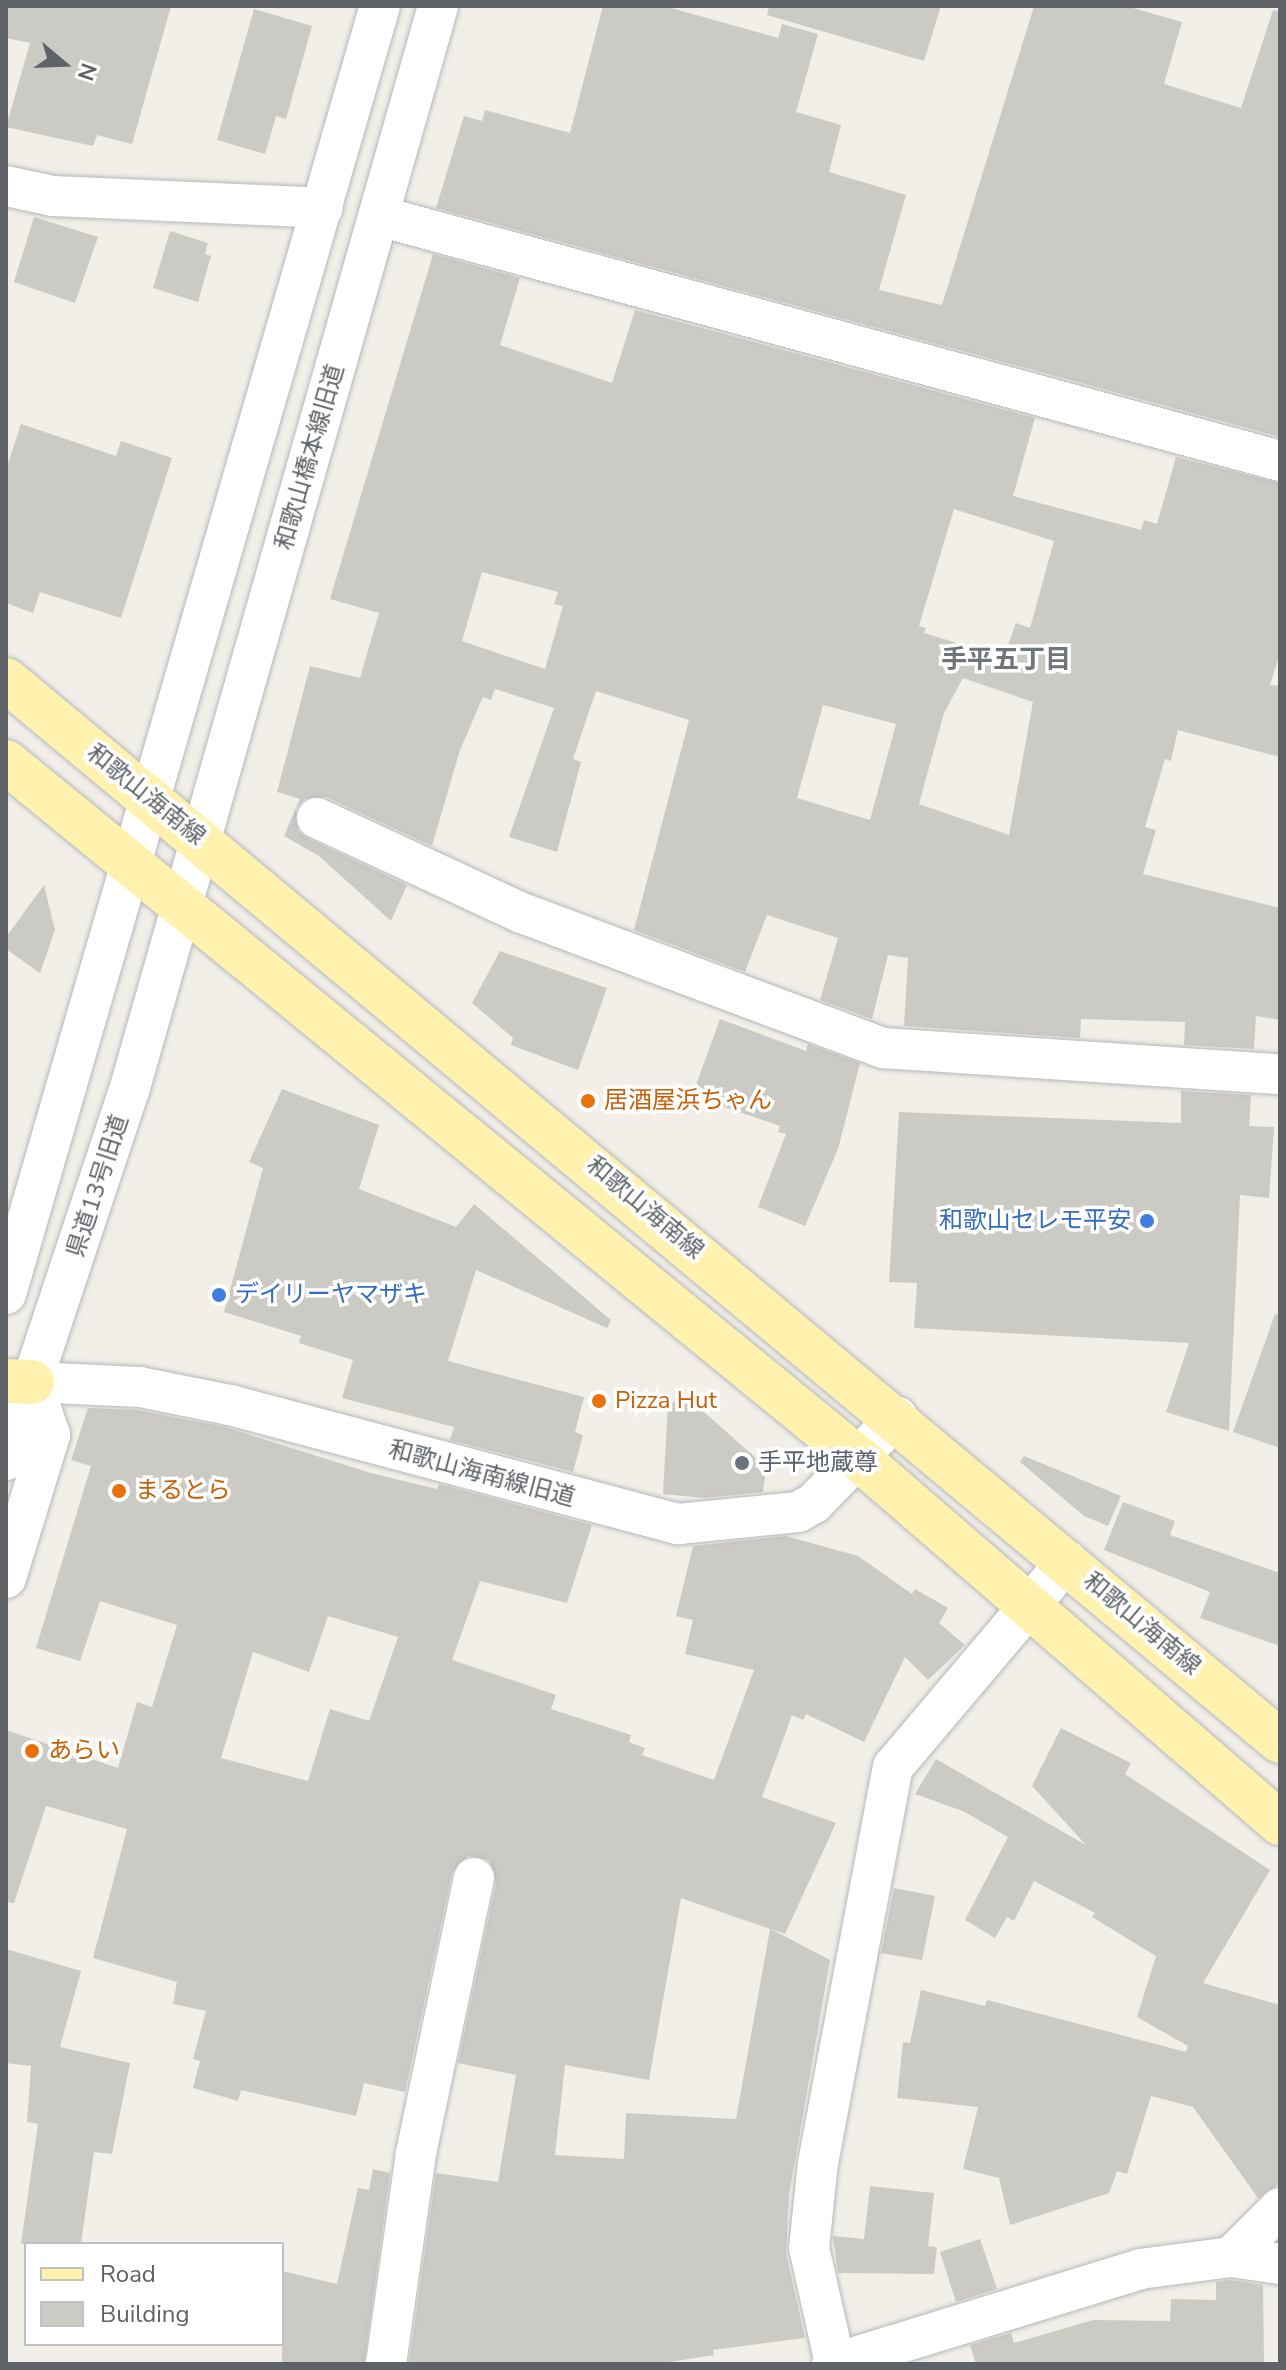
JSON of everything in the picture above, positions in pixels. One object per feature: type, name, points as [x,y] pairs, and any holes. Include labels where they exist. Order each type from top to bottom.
[{"type":"main road","name":"和歌山海南線","points":[[6,680],[897,1417],[1280,1741]]},
{"type":"main road","points":[[6,762],[858,1458],[1280,1823]]},
{"type":"street","points":[[6,1294],[380,6]]},
{"type":"street","name":"和歌山橋本線旧道","points":[[181,908],[438,6]]},
{"type":"street","points":[[6,186],[53,196],[323,208]]},
{"type":"street","points":[[379,216],[1280,461]]},
{"type":"street","points":[[317,818],[522,913],[884,1048],[1280,1074]]},
{"type":"street","name":"県道13号旧道","points":[[6,1460],[19,1381],[129,1091],[181,908]]},
{"type":"street","points":[[6,1578],[50,1435],[19,1381]]},
{"type":"street","name":"和歌山海南線旧道","points":[[19,1381],[140,1387],[230,1405],[678,1524],[798,1512],[814,1503],[897,1417]]},
{"type":"street","points":[[1067,1561],[893,1767],[818,2163],[809,2248],[834,2364],[932,2349],[1140,2269],[1231,2257],[1280,2264]]},
{"type":"street","points":[[386,2364],[416,2153],[474,1878]]},
{"type":"street","points":[[1231,2257],[1280,2208]]},
{"type":"building","points":[[6,6],[171,6],[132,144],[97,135],[93,146],[6,127],[30,43],[6,38]]},
{"type":"building","points":[[603,6],[664,6],[778,38],[782,24],[818,34],[796,112],[841,125],[829,172],[906,195],[879,290],[942,305],[1034,6],[1126,6],[1182,22],[1164,84],[1241,108],[1273,10],[1280,11],[1280,437],[436,208],[464,116],[482,121],[485,110],[570,133]]},
{"type":"building","points":[[769,6],[941,6],[924,61],[767,15]]},
{"type":"building","points":[[254,9],[312,26],[286,119],[276,116],[265,154],[217,140]]},
{"type":"building","points":[[34,217],[98,237],[75,303],[14,282]]},
{"type":"building","points":[[170,231],[208,243],[205,254],[211,256],[198,302],[153,288]]},
{"type":"building","points":[[433,254],[520,278],[500,345],[612,383],[635,310],[1035,418],[1013,496],[1141,530],[1144,520],[1157,524],[1176,457],[1280,483],[1280,653],[1270,685],[1280,686],[1280,757],[1178,730],[1171,761],[1165,759],[1145,827],[1156,830],[1143,874],[1280,908],[1280,1020],[1256,1016],[1254,1049],[1184,1045],[1185,1022],[1081,1019],[1080,1038],[904,1026],[908,958],[888,955],[872,1019],[820,1000],[838,938],[767,915],[745,972],[634,930],[689,720],[596,691],[573,759],[581,762],[557,852],[509,837],[554,708],[495,689],[491,700],[483,697],[460,750],[432,846],[326,797],[304,799],[296,809],[298,831],[407,885],[391,921],[319,856],[284,836],[300,799],[277,792],[310,666],[360,678],[379,613],[330,599]],"holes":[[[954,509],[1054,541],[1030,628],[1016,623],[1004,657],[924,633],[926,628],[919,626]],[[482,572],[558,592],[554,604],[563,606],[545,669],[462,641]],[[963,678],[1033,702],[1009,835],[919,804],[944,713]],[[823,705],[896,724],[870,820],[797,798]]]},
{"type":"building","points":[[21,424],[116,456],[121,441],[172,458],[121,618],[40,592],[33,613],[6,603],[6,469]]},
{"type":"building","points":[[44,885],[55,930],[40,973],[6,949],[6,937]]},
{"type":"building","points":[[500,951],[607,988],[578,1070],[511,1045],[513,1038],[472,1003]]},
{"type":"building","points":[[720,1019],[806,1051],[808,1044],[860,1063],[838,1149],[805,1226],[758,1207],[786,1134],[778,1132],[780,1126],[692,1096]]},
{"type":"building","points":[[282,1089],[379,1125],[359,1189],[456,1227],[474,1204],[611,1320],[607,1328],[476,1270],[448,1361],[584,1397],[575,1432],[583,1435],[573,1472],[450,1440],[454,1427],[342,1398],[353,1360],[299,1343],[301,1336],[224,1312],[263,1168],[249,1162]]},
{"type":"building","points":[[1181,1091],[1251,1095],[1249,1126],[1274,1127],[1269,1198],[1240,1195],[1229,1431],[1166,1412],[1189,1343],[914,1328],[917,1283],[889,1282],[899,1112],[1181,1123]]},
{"type":"building","points":[[1275,1314],[1280,1315],[1280,1448],[1233,1432]]},
{"type":"building","points":[[668,1402],[694,1403],[766,1467],[763,1492],[705,1498],[663,1494]]},
{"type":"building","points":[[88,1408],[137,1410],[225,1427],[371,1473],[437,1489],[439,1484],[592,1525],[567,1603],[480,1581],[452,1660],[556,1695],[551,1709],[631,1735],[629,1742],[645,1748],[642,1755],[714,1780],[754,1670],[685,1654],[693,1620],[676,1616],[693,1546],[786,1536],[858,1556],[912,1594],[915,1589],[948,1608],[939,1623],[965,1645],[928,1680],[905,1657],[864,1742],[806,1714],[803,1720],[792,1715],[762,1797],[836,1823],[785,1934],[771,1929],[830,1960],[789,2195],[786,2253],[805,2338],[713,2350],[714,2355],[657,2364],[409,2364],[436,2173],[498,2182],[516,2075],[458,2063],[496,1883],[489,1860],[468,1856],[452,1873],[405,2092],[364,2083],[356,2116],[241,2090],[238,2101],[193,2088],[200,2061],[193,2059],[206,2011],[173,2004],[177,1982],[93,1958],[127,1829],[46,1806],[14,1903],[6,1902],[6,1730],[118,1768],[137,1702],[152,1707],[177,1625],[100,1601],[80,1661],[36,1648],[91,1466],[71,1460]],"holes":[[[328,1616],[398,1637],[369,1721],[330,1709],[308,1781],[221,1758],[253,1652],[309,1672]],[[681,1898],[770,1929],[736,2119],[626,2113],[624,2159],[555,2155],[565,2065],[649,2080]]]},
{"type":"building","points":[[1024,1456],[1121,1496],[1108,1526],[1084,1516],[1020,1462]]},
{"type":"building","points":[[1123,1502],[1175,1521],[1170,1535],[1280,1573],[1280,1646],[1200,1618],[1210,1592],[1104,1550]]},
{"type":"building","points":[[1061,1728],[1131,1763],[1125,1774],[1270,1870],[1203,1983],[1280,2005],[1280,2183],[1258,2198],[1193,2107],[1151,2096],[1127,2174],[1117,2171],[1109,2193],[1010,2225],[999,2178],[963,2169],[978,2107],[897,2098],[903,2042],[910,2043],[921,1990],[985,2006],[987,2000],[1186,2052],[1188,2046],[1137,2017],[1156,1956],[1092,1917],[1095,1913],[1034,1881],[1014,1921],[1007,1917],[995,1938],[965,1920],[1008,1837],[963,1811],[915,1794],[936,1759],[1086,1845],[1032,1786]]},
{"type":"building","points":[[894,1888],[935,1896],[922,1960],[881,1953]]},
{"type":"building","points":[[6,1949],[81,1971],[60,2047],[130,2063],[112,2154],[94,2152],[81,2242],[21,2244],[38,2124],[27,2122],[31,2066],[6,2063]]},
{"type":"building","points":[[373,2169],[390,2173],[364,2364],[282,2364],[284,2271],[337,2284],[358,2188],[369,2190]]},
{"type":"building","points":[[870,2186],[934,2193],[928,2246],[937,2247],[934,2274],[838,2273],[833,2236],[864,2239]]},
{"type":"building","points":[[980,2239],[997,2289],[956,2302],[940,2252]]},
{"type":"building","points":[[1231,2280],[1263,2285],[1264,2364],[976,2364],[970,2345],[1011,2333],[1014,2343],[1093,2320],[1170,2321],[1171,2299],[1216,2300],[1216,2282]]},
{"type":"place","name":"居酒屋浜ちゃん","points":[[588,1101]]},
{"type":"place","name":"和歌山セレモ平安","points":[[1147,1221]]},
{"type":"place","name":"デイリーヤマザキ","points":[[219,1295]]},
{"type":"place","name":"Pizza Hut","points":[[599,1401]]},
{"type":"place","name":"手平地蔵尊","points":[[742,1463]]},
{"type":"place","name":"まるとら","points":[[119,1491]]},
{"type":"place","name":"あらい","points":[[32,1751]]},
{"type":"district","name":"手平五丁目","points":[[1006,660]]}]
